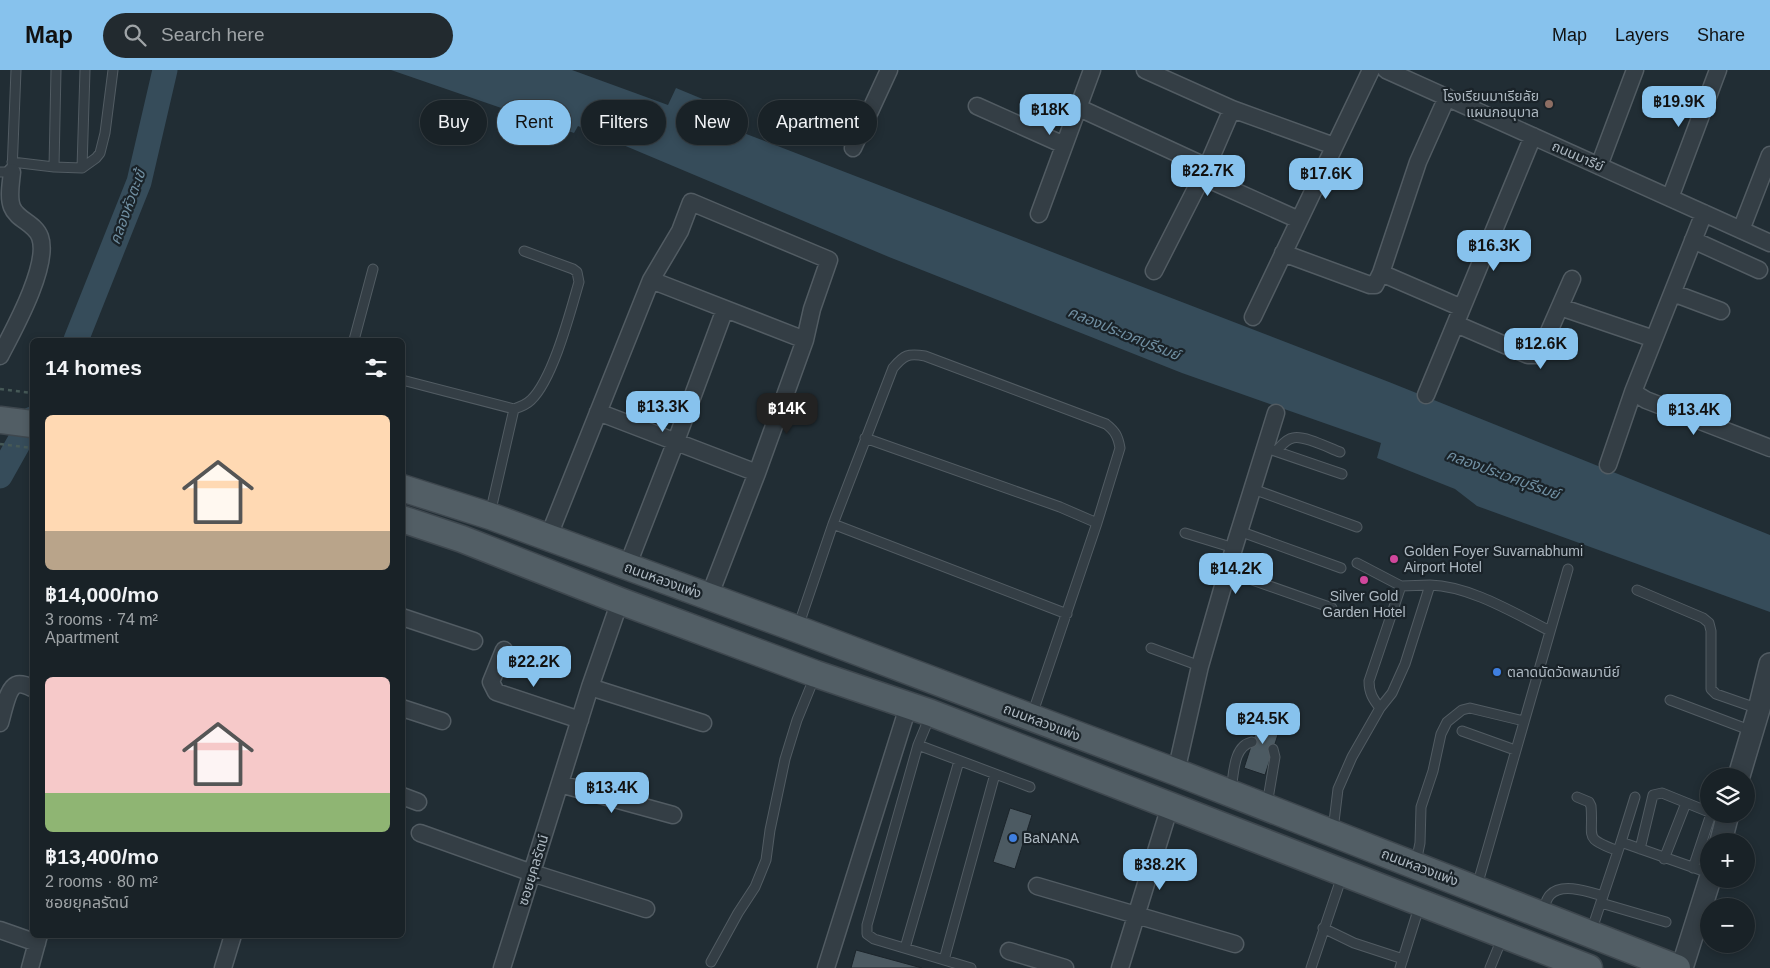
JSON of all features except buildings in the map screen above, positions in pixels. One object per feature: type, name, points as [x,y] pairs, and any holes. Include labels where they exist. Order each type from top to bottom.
[{"type":"main road","points":[[0,404],[30,407]]},
{"type":"main road","points":[[0,411],[30,414]]},
{"type":"main road","points":[[0,420],[30,424]]},
{"type":"main road","points":[[0,429],[30,433]]},
{"type":"main road","name":"ถนนหลวงแพ่ง","points":[[405,489],[490,516],[797,629],[1267,807],[1326,842],[1415,865],[1541,916],[1678,968]]},
{"type":"main road","points":[[405,501],[555,548],[1414,878],[1634,968]]},
{"type":"main road","points":[[405,510],[785,654],[1094,764],[1326,842],[1399,881],[1426,893],[1494,931]]},
{"type":"main road","points":[[405,520],[816,674],[920,710],[1343,872],[1582,967]]},
{"type":"street","points":[[853,148],[889,70]]},
{"type":"street","points":[[1039,214],[1092,70]]},
{"type":"street","points":[[1145,70],[1232,109],[1334,146]]},
{"type":"street","points":[[1253,317],[1371,70]]},
{"type":"street","name":"ถนนมารีย์","points":[[1386,70],[1770,243]]},
{"type":"street","points":[[1598,166],[1635,70]]},
{"type":"street","points":[[1670,198],[1718,70]]},
{"type":"street","points":[[1283,253],[1370,285],[1375,285],[1382,273],[1418,162],[1447,97]]},
{"type":"street","points":[[977,106],[1064,145]]},
{"type":"street","points":[[1077,107],[1299,220]]},
{"type":"street","points":[[1154,271],[1204,172],[1232,109]]},
{"type":"street","points":[[1426,395],[1533,136]]},
{"type":"street","points":[[1741,230],[1770,156]]},
{"type":"street","points":[[0,356],[28,300],[38,272],[41,250],[40,236],[34,228],[17,214],[11,204],[8,169]]},
{"type":"street","points":[[548,538],[651,280],[680,231],[691,202],[830,260],[812,309],[805,340],[758,473],[709,597]]},
{"type":"street","points":[[1608,466],[1633,392],[1704,213]]},
{"type":"street","points":[[1693,240],[1759,270]]},
{"type":"street","points":[[1382,273],[1462,308]]},
{"type":"street","points":[[1456,324],[1533,356],[1540,352],[1572,279]]},
{"type":"street","points":[[651,280],[805,340]]},
{"type":"street","points":[[1673,292],[1721,311]]},
{"type":"street","points":[[1560,307],[1654,339]]},
{"type":"street","points":[[627,568],[725,309]]},
{"type":"street","points":[[1633,392],[1646,400],[1770,448]]},
{"type":"street","points":[[598,412],[758,473]]},
{"type":"street","points":[[1176,772],[1200,666],[1252,489],[1271,449],[1276,413]]},
{"type":"street","name":"ซอยยุคลรัตน์","points":[[502,968],[590,687],[620,601]]},
{"type":"street","points":[[405,618],[474,641]]},
{"type":"street","points":[[504,650],[491,682],[496,692],[580,720]]},
{"type":"street","points":[[1742,768],[1770,664]]},
{"type":"street","points":[[0,723],[11,689],[16,685],[22,684],[30,687]]},
{"type":"street","points":[[590,687],[703,723]]},
{"type":"street","points":[[405,709],[442,722]]},
{"type":"street","points":[[826,968],[920,710]]},
{"type":"street","points":[[560,784],[673,815]]},
{"type":"street","points":[[1120,968],[1170,806]]},
{"type":"street","points":[[420,833],[532,873],[646,909]]},
{"type":"street","points":[[1682,968],[1700,879]]},
{"type":"street","points":[[1037,886],[1235,944]]},
{"type":"street","points":[[0,930],[30,937]]},
{"type":"street","points":[[224,968],[232,938]]},
{"type":"street","points":[[30,968],[38,939]]},
{"type":"street","points":[[1009,951],[1065,968]]},
{"type":"lane","points":[[16,70],[8,169],[82,168],[96,158],[103,142],[113,70]]},
{"type":"lane","points":[[54,167],[56,70]]},
{"type":"lane","points":[[82,168],[85,70]]},
{"type":"lane","points":[[405,381],[514,409],[526,405],[532,399],[548,376],[579,282],[577,272],[573,269],[524,251]]},
{"type":"lane","points":[[355,338],[374,269]]},
{"type":"lane","points":[[797,629],[833,524],[893,368],[907,355],[925,356],[1106,424],[1114,430],[1118,437],[1120,448],[1097,523],[1031,718]]},
{"type":"lane","points":[[490,516],[514,409]]},
{"type":"lane","points":[[865,438],[1060,507],[1097,523]]},
{"type":"lane","points":[[1271,449],[1287,440],[1301,438],[1340,452]]},
{"type":"lane","points":[[1271,449],[1342,474]]},
{"type":"lane","points":[[1252,489],[1357,527]]},
{"type":"lane","points":[[833,524],[1067,614]]},
{"type":"lane","points":[[1239,531],[1341,568]]},
{"type":"lane","points":[[1185,533],[1234,548]]},
{"type":"lane","points":[[1357,563],[1401,586],[1430,585],[1452,588],[1470,594],[1504,608],[1550,631]]},
{"type":"lane","points":[[1476,889],[1568,569]]},
{"type":"lane","points":[[1227,571],[1332,608]]},
{"type":"lane","points":[[1326,842],[1338,789],[1352,757],[1380,708],[1392,693],[1405,664],[1430,585]]},
{"type":"lane","points":[[1380,708],[1372,697],[1369,681],[1401,586]]},
{"type":"lane","points":[[1636,590],[1703,618],[1709,623],[1711,631],[1711,689],[1716,694],[1759,709]]},
{"type":"lane","points":[[1151,648],[1200,666]]},
{"type":"lane","points":[[712,962],[738,913],[755,887],[766,860],[770,830],[785,760],[797,720],[816,674]]},
{"type":"lane","points":[[1670,700],[1753,732]]},
{"type":"lane","points":[[1415,865],[1420,843],[1421,808],[1433,770],[1441,734],[1447,722],[1462,710],[1470,708],[1524,721]]},
{"type":"lane","points":[[920,710],[918,745],[866,925],[867,934],[874,938],[971,968]]},
{"type":"lane","points":[[1462,731],[1515,750]]},
{"type":"lane","points":[[1230,793],[1239,750],[1246,743],[1252,742]]},
{"type":"lane","points":[[918,745],[1030,787]]},
{"type":"lane","points":[[1267,807],[1275,757],[1273,749]]},
{"type":"lane","points":[[905,948],[959,761]]},
{"type":"lane","points":[[944,960],[995,774]]},
{"type":"lane","points":[[1640,849],[1653,795],[1662,793],[1700,808]]},
{"type":"lane","points":[[1577,797],[1589,802],[1591,806],[1591,833],[1597,843],[1640,849],[1700,874]]},
{"type":"lane","points":[[1590,935],[1620,847],[1634,797]]},
{"type":"lane","points":[[1664,859],[1686,803]]},
{"type":"lane","points":[[1311,968],[1343,872]]},
{"type":"lane","points":[[1541,916],[1548,896],[1555,891],[1565,889],[1578,890],[1666,922]]},
{"type":"lane","points":[[1324,928],[1402,964],[1420,903]]},
{"type":"lane","points":[[1490,968],[1494,931]]},
{"type":"path","points":[[0,389],[30,393]]},
{"type":"path","points":[[0,444],[30,448]]},
{"type":"water","points":[[391,70],[572,70],[654,100],[581,100],[581,127],[578,126],[574,133],[571,132],[571,100],[497,100],[497,106],[487,103],[487,100],[478,100]]},
{"type":"water","name":"คลองประเวศบุรีรมย์","points":[[676,88],[705,100],[676,100],[676,145],[748,145],[748,135],[758,139],[758,145],[775,145],[1389,382],[1770,535],[1770,612],[1477,506],[1455,489],[1377,458],[1381,443],[1182,373],[889,257],[623,145],[666,145],[666,104],[668,105]]},
{"type":"waterway","name":"คลองหัวตะเข้","points":[[77,338],[139,182],[165,70]]},
{"type":"waterway","name":"คลองหัวตะเข้","points":[[0,476],[30,423]]},
{"type":"place","name":"โรงเรียนมาเรียลัย แผนกอนุบาล","points":[[1549,104]]},
{"type":"place","name":"Golden Foyer Suvarnabhumi Airport Hotel","points":[[1394,559]]},
{"type":"place","name":"Silver Gold Garden Hotel","points":[[1364,580]]},
{"type":"place","name":"ตลาดนัดวัดพลมานีย์","points":[[1497,672]]},
{"type":"place","name":"BaNANA","points":[[1013,838]]}]
